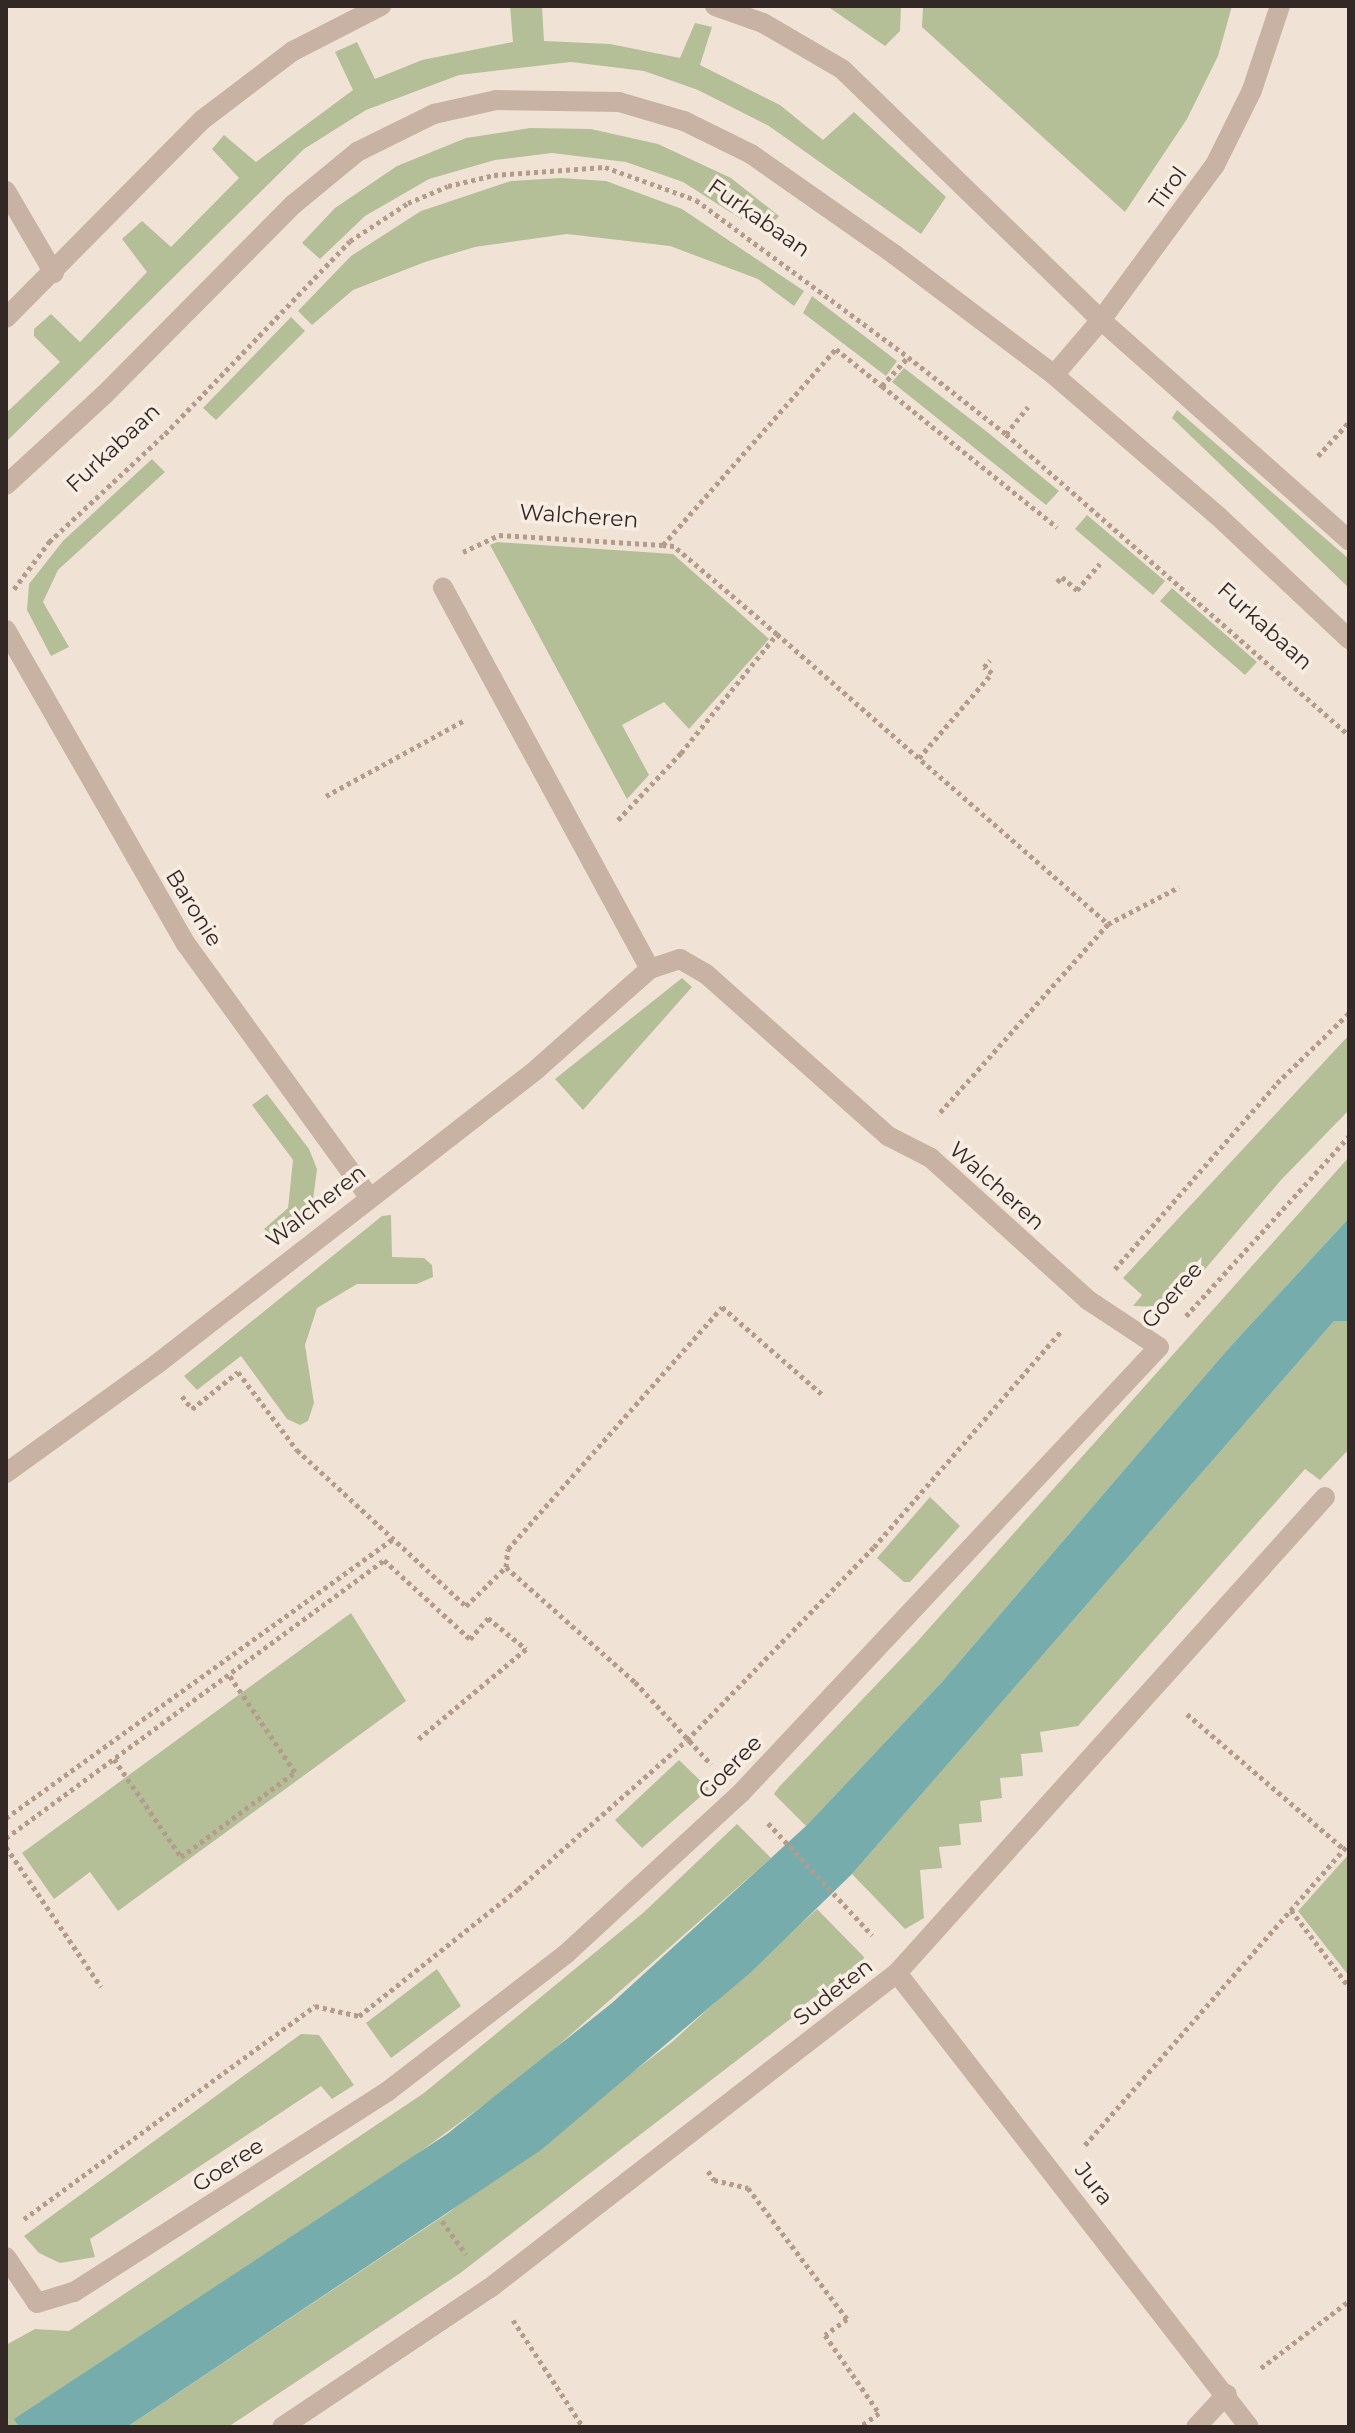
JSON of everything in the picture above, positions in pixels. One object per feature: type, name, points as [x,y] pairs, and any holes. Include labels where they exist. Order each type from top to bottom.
[{"type":"street","points":[[6,318],[54,273],[202,120],[293,51],[381,6]]},
{"type":"street","points":[[715,6],[763,23],[842,69],[1101,320],[1349,540]]},
{"type":"street","name":"Tirol","points":[[1054,375],[1101,320],[1215,165],[1252,90],[1280,6]]},
{"type":"street","name":"Furkabaan","points":[[6,485],[105,394],[294,204],[357,152],[434,114],[496,100],[619,102],[684,121],[751,154],[1054,375],[1218,516],[1349,639]]},
{"type":"street","points":[[6,191],[54,273]]},
{"type":"street","points":[[443,588],[585,856],[650,969]]},
{"type":"street","name":"Baronie","points":[[6,630],[186,944],[368,1195]]},
{"type":"street","name":"Walcheren","points":[[6,1473],[157,1364],[368,1195],[538,1068],[650,969],[680,959],[706,974],[888,1136],[931,1158],[1088,1300],[1159,1347]]},
{"type":"street","name":"Goeree","points":[[6,2257],[37,2303],[74,2292],[388,2091],[567,1953],[741,1793],[1159,1347]]},
{"type":"street","name":"Sudeten","points":[[282,2427],[490,2288],[897,1973],[1152,1684],[1325,1497]]},
{"type":"street","name":"Jura","points":[[897,1973],[1058,2176],[1227,2394],[1249,2427]]},
{"type":"street","points":[[1196,2427],[1227,2394]]},
{"type":"path","name":"Furkabaan","points":[[6,600],[49,542],[165,434],[350,241],[408,203],[448,186],[494,175],[605,167],[696,200],[908,357],[1006,434],[1349,735]]},
{"type":"path","points":[[663,545],[836,349],[1057,527]]},
{"type":"path","points":[[882,386],[908,357]]},
{"type":"path","name":"Walcheren","points":[[443,588],[430,568],[499,535],[663,545]]},
{"type":"path","points":[[663,545],[674,546],[1108,924]]},
{"type":"path","points":[[1057,582],[1062,577],[1077,590],[1100,564]]},
{"type":"path","points":[[585,856],[681,753],[777,634]]},
{"type":"path","points":[[918,758],[992,673],[984,667],[990,660]]},
{"type":"path","points":[[326,796],[502,700]]},
{"type":"path","points":[[909,1148],[1108,924],[1179,887]]},
{"type":"path","points":[[19,2223],[315,2006],[359,2016],[518,1889],[687,1740],[874,1547],[1277,1083],[1349,1013]]},
{"type":"path","name":"Goeree","points":[[1159,1347],[1349,1136]]},
{"type":"path","points":[[157,1364],[192,1409],[238,1372],[297,1450],[466,1606],[506,1567],[508,1549],[722,1307],[823,1395]]},
{"type":"path","points":[[6,1818],[394,1538]]},
{"type":"path","points":[[6,1838],[384,1560],[470,1639],[488,1618],[526,1649],[416,1741]]},
{"type":"path","points":[[506,1567],[635,1682],[687,1740],[741,1793]]},
{"type":"path","points":[[114,1759],[181,1857],[295,1772],[229,1674]]},
{"type":"path","points":[[1058,2176],[1347,1846],[1152,1684]]},
{"type":"path","points":[[760,1815],[859,1916]]},
{"type":"path","points":[[6,1847],[101,1987]]},
{"type":"path","points":[[1291,1910],[1349,1987]]},
{"type":"path","points":[[683,2139],[714,2180],[748,2188],[847,2319],[825,2335],[879,2413],[860,2427]]},
{"type":"path","points":[[442,2221],[467,2256]]},
{"type":"path","points":[[490,2288],[583,2427]]},
{"type":"path","points":[[1227,2394],[1349,2301]]},
{"type":"green space","points":[[510,6],[542,6],[544,41],[610,44],[680,58],[695,23],[712,27],[700,65],[780,105],[823,140],[854,112],[946,197],[921,234],[769,126],[698,90],[644,71],[571,62],[459,75],[366,110],[304,149],[6,442],[6,413],[60,362],[34,336],[34,329],[51,314],[80,342],[147,272],[122,239],[142,221],[171,247],[239,178],[212,149],[224,135],[256,162],[353,90],[335,52],[357,42],[375,79],[422,60],[513,42]]},
{"type":"green space","points":[[827,6],[901,6],[900,31],[885,46]]},
{"type":"green space","points":[[923,6],[1232,6],[1218,56],[1187,119],[1125,212],[922,27]]},
{"type":"green space","points":[[530,128],[591,129],[658,144],[731,178],[779,216],[763,233],[683,182],[626,162],[552,153],[495,160],[429,179],[365,216],[320,259],[302,243],[335,208],[397,166],[466,138]]},
{"type":"green space","points":[[561,178],[606,181],[682,209],[804,291],[794,306],[758,279],[670,246],[567,234],[475,247],[425,262],[353,290],[312,325],[298,311],[351,256],[421,211],[511,181]]},
{"type":"green space","points":[[812,296],[897,361],[886,376],[803,313]]},
{"type":"green space","points":[[291,317],[305,331],[216,420],[203,408]]},
{"type":"green space","points":[[904,368],[1059,491],[1046,505],[892,382]]},
{"type":"green space","points":[[1177,410],[1349,559],[1349,588],[1172,418]]},
{"type":"green space","points":[[152,459],[165,472],[58,570],[43,602],[69,647],[51,656],[27,610],[29,584],[63,541]]},
{"type":"green space","points":[[1087,515],[1165,581],[1153,595],[1075,529]]},
{"type":"green space","points":[[497,542],[673,554],[769,639],[689,729],[664,702],[622,725],[649,775],[627,799],[490,545]]},
{"type":"green space","points":[[1172,588],[1257,662],[1245,675],[1160,601]]},
{"type":"green space","points":[[682,978],[692,987],[583,1110],[555,1079]]},
{"type":"green space","points":[[1349,1035],[1349,1110],[1281,1180],[1183,1295],[1161,1307],[1133,1306],[1142,1295],[1123,1278]]},
{"type":"green space","points":[[267,1094],[309,1149],[317,1169],[312,1208],[276,1242],[264,1229],[288,1208],[293,1160],[252,1105]]},
{"type":"green space","points":[[1349,1157],[1349,1218],[1228,1349],[941,1683],[806,1826],[774,1794],[779,1787],[916,1643]]},
{"type":"green space","points":[[391,1215],[392,1257],[424,1258],[432,1265],[433,1277],[417,1284],[357,1284],[317,1308],[305,1345],[314,1403],[308,1421],[300,1425],[287,1419],[241,1356],[197,1390],[184,1376],[382,1216]]},
{"type":"green space","points":[[1334,1321],[1349,1321],[1349,1449],[1320,1480],[1305,1469],[1078,1726],[1040,1732],[1043,1752],[1021,1754],[1023,1776],[1000,1778],[1002,1798],[980,1801],[982,1822],[959,1824],[961,1845],[939,1847],[942,1868],[920,1870],[924,1918],[905,1929],[852,1874]]},
{"type":"green space","points":[[930,1497],[960,1526],[910,1582],[904,1582],[877,1558]]},
{"type":"green space","points":[[351,1613],[406,1701],[118,1911],[90,1872],[54,1899],[22,1853]]},
{"type":"green space","points":[[679,1760],[709,1789],[642,1848],[615,1820]]},
{"type":"green space","points":[[737,1824],[771,1858],[527,2073],[375,2185],[15,2419],[19,2427],[6,2427],[6,2345],[35,2329],[69,2331],[424,2093],[643,1913]]},
{"type":"green space","points":[[1349,1854],[1349,1976],[1298,1911]]},
{"type":"green space","points":[[817,1909],[864,1957],[862,1964],[459,2274],[228,2427],[127,2427],[448,2213],[672,2042]]},
{"type":"green space","points":[[437,1969],[461,2006],[391,2058],[366,2023]]},
{"type":"green space","points":[[301,2034],[319,2035],[354,2085],[332,2099],[321,2086],[90,2239],[95,2257],[60,2263],[39,2253],[24,2236]]},
{"type":"water","points":[[1349,1218],[1349,1321],[1334,1321],[852,1874],[750,1973],[541,2150],[127,2427],[19,2427],[14,2419],[447,2134],[612,2003],[806,1826],[941,1683],[1228,1349]]}]
